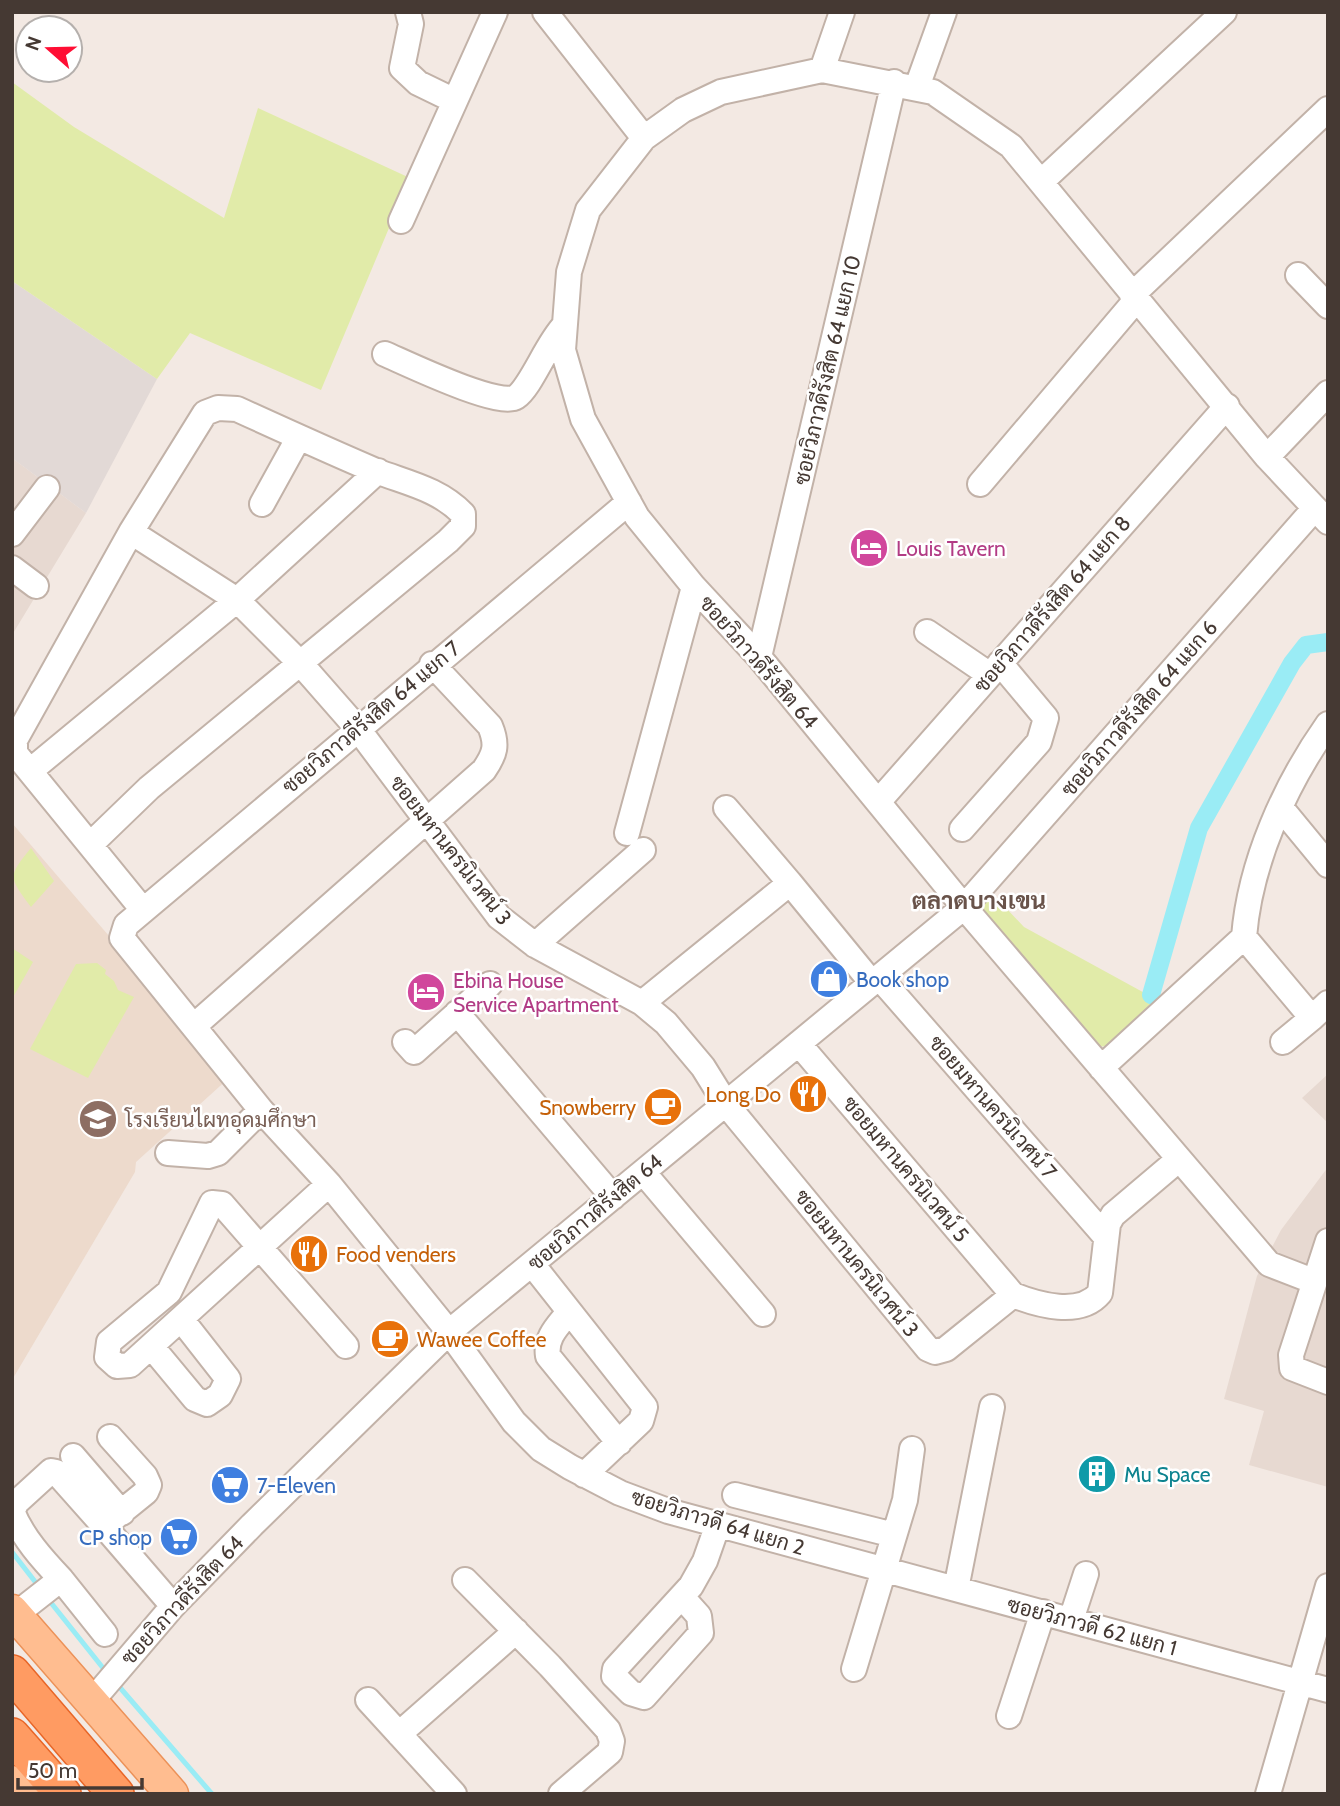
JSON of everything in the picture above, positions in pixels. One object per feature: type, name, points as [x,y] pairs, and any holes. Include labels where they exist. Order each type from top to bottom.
[{"type":"highway","points":[[14,1689],[99,1794]]},
{"type":"highway","points":[[14,1689],[116,1794]]},
{"type":"highway","points":[[12,1736],[63,1794]]},
{"type":"highway","points":[[12,1763],[39,1794]]},
{"type":"main road","points":[[35,1598],[104,1685],[172,1794]]},
{"type":"main road","points":[[12,1782],[23,1794]]},
{"type":"street","points":[[408,12],[411,24],[402,68],[418,83],[455,101]]},
{"type":"street","points":[[401,221],[495,12]]},
{"type":"street","points":[[545,12],[644,138]]},
{"type":"street","points":[[822,70],[842,12]]},
{"type":"street","name":"ซอยวิภาวดีรังสิต 64 แยก 10","points":[[763,661],[906,85],[944,12]]},
{"type":"street","points":[[1042,181],[1224,12]]},
{"type":"street","name":"ซอยวิภาวดีรังสิต 64","points":[[104,1685],[173,1606],[310,1465],[449,1332],[959,912],[878,802],[763,661],[694,587],[637,517],[583,419],[563,350],[569,272],[588,210],[644,138],[683,110],[721,92],[822,70],[933,92],[1011,146],[1267,457],[1321,515]]},
{"type":"street","points":[[980,484],[1134,298],[1328,109]]},
{"type":"street","points":[[1298,275],[1328,306]]},
{"type":"street","points":[[385,354],[502,400],[514,398],[523,390],[553,337],[564,326]]},
{"type":"street","points":[[1267,457],[1328,393]]},
{"type":"street","name":"ซอยวิภาวดีรังสิต 64 แยก 8","points":[[878,802],[1227,406]]},
{"type":"street","points":[[92,843],[149,788],[301,664],[463,526],[463,514],[451,502],[237,409],[218,408],[205,414],[131,533],[15,740],[15,753],[92,843],[143,910]]},
{"type":"street","points":[[262,504],[299,436]]},
{"type":"street","points":[[30,771],[237,600],[378,471]]},
{"type":"street","points":[[12,534],[47,488]]},
{"type":"street","name":"ซอยวิภาวดีรังสิต 64 แยก 7","points":[[122,938],[126,925],[143,910],[432,664],[629,502]]},
{"type":"street","name":"ซอยวิภาวดีรังสิต 64 แยก 6","points":[[959,912],[1321,515]]},
{"type":"street","name":"ซอยมหานครนิเวศน์ 3","points":[[131,533],[160,548],[237,600],[301,664],[358,729],[499,917],[535,945],[642,1003],[666,1023],[703,1067],[726,1104],[928,1349],[935,1352],[946,1349],[1013,1295]]},
{"type":"street","points":[[12,568],[36,586]]},
{"type":"street","points":[[535,945],[635,841],[694,587]]},
{"type":"street","points":[[927,632],[995,669],[1046,718],[1040,742],[962,829]]},
{"type":"street","points":[[763,661],[761,677],[764,684],[959,912],[1101,1068],[1269,1264],[1312,1281]]},
{"type":"street","points":[[194,1026],[484,770],[495,755],[495,738],[490,726],[432,664]]},
{"type":"street","points":[[1101,1068],[1244,937],[1247,897],[1281,808],[1308,752],[1328,724]]},
{"type":"street","name":"ซอยมหานครนิเวศน์ 7","points":[[726,808],[1106,1237]]},
{"type":"street","points":[[1281,808],[1328,865]]},
{"type":"street","points":[[642,1003],[790,883]]},
{"type":"street","points":[[1244,937],[1320,1010],[1283,1042]]},
{"type":"street","name":"ซอยวิภาวดี 64 แยก 2","points":[[122,938],[261,1110],[329,1184],[449,1332],[514,1422],[541,1449],[584,1475],[656,1506],[884,1569]]},
{"type":"street","points":[[405,1042],[414,1052],[490,984]]},
{"type":"street","points":[[457,1013],[613,1197]]},
{"type":"street","name":"ซอยมหานครนิเวศน์ 5","points":[[799,1044],[1013,1295]]},
{"type":"street","points":[[168,1153],[208,1156],[218,1153],[261,1110]]},
{"type":"street","points":[[1013,1295],[1034,1303],[1060,1306],[1095,1299],[1100,1293],[1106,1237],[1113,1215],[1178,1160]]},
{"type":"street","points":[[643,1172],[763,1314]]},
{"type":"street","points":[[329,1184],[260,1249],[130,1365],[122,1367],[107,1356],[109,1342],[169,1292],[212,1203],[222,1204],[260,1249],[346,1346]]},
{"type":"street","points":[[1328,1241],[1312,1281],[1291,1355],[1292,1368],[1328,1382]]},
{"type":"street","points":[[532,1264],[645,1407],[641,1421],[584,1475]]},
{"type":"street","points":[[569,1312],[551,1334],[547,1346],[548,1356],[619,1443]]},
{"type":"street","points":[[151,1346],[195,1399],[207,1404],[220,1395],[228,1379],[181,1320]]},
{"type":"street","points":[[956,1589],[992,1407]]},
{"type":"street","points":[[110,1437],[145,1476],[149,1485],[146,1492],[113,1520]]},
{"type":"street","points":[[854,1669],[905,1500],[912,1449]]},
{"type":"street","points":[[73,1456],[113,1520],[173,1606]]},
{"type":"street","points":[[105,1634],[35,1598],[46,1563],[17,1523],[12,1511],[17,1502],[51,1471],[56,1472],[113,1520]]},
{"type":"street","points":[[735,1495],[894,1535]]},
{"type":"street","points":[[682,1597],[705,1561],[718,1524]]},
{"type":"street","name":"ซอยวิภาวดี 62 แยก 1","points":[[884,1569],[1328,1690]]},
{"type":"street","points":[[1071,1620],[1086,1574]]},
{"type":"street","points":[[466,1580],[608,1730],[612,1741],[604,1759],[561,1794]]},
{"type":"street","points":[[1268,1794],[1328,1586]]},
{"type":"street","points":[[1009,1716],[1043,1612]]},
{"type":"street","points":[[399,1734],[516,1631]]},
{"type":"street","points":[[368,1700],[454,1794]]},
{"type":"shaded area","points":[[12,281],[157,379],[86,513],[12,458]]},
{"type":"shaded area","points":[[12,458],[86,513],[12,635]]},
{"type":"shaded area","name":"โรงเรียนไผทอุดมศึกษา","points":[[12,823],[230,1077],[136,1162],[135,1172],[12,1380]]},
{"type":"shaded area","points":[[1328,1074],[1328,1123],[1302,1098]]},
{"type":"shaded area","points":[[1328,1167],[1328,1487],[1249,1465],[1264,1411],[1224,1399],[1257,1276],[1281,1230]]},
{"type":"green space","points":[[12,82],[74,127],[224,218],[258,108],[410,178],[321,390],[190,333],[157,379],[12,281]]},
{"type":"green space","points":[[31,848],[54,881],[31,907],[18,889],[14,877],[18,865]]},
{"type":"green space","points":[[989,890],[1024,927],[1161,1002],[1107,1046],[1096,1047],[975,906]]},
{"type":"green space","points":[[12,948],[33,962],[12,999]]},
{"type":"green space","points":[[97,963],[106,970],[105,974],[114,981],[118,990],[134,997],[88,1078],[30,1049],[76,964]]},
{"type":"waterway","points":[[1151,995],[1199,828],[1292,663],[1306,645],[1328,642]]},
{"type":"waterway","points":[[12,1552],[40,1588]]},
{"type":"waterway","points":[[48,1599],[107,1673]]},
{"type":"waterway","points":[[116,1683],[212,1794]]},
{"type":"place","name":"Louis Tavern","points":[[869,548]]},
{"type":"place","name":"Book shop","points":[[829,979]]},
{"type":"place","name":"Ebina House Service Apartment","points":[[426,992]]},
{"type":"place","name":"Long Do","points":[[808,1094]]},
{"type":"place","name":"Snowberry","points":[[663,1107]]},
{"type":"place","name":"โรงเรียนไผทอุดมศึกษา","points":[[98,1119]]},
{"type":"place","name":"Food venders","points":[[309,1254]]},
{"type":"place","name":"Wawee Coffee","points":[[390,1339]]},
{"type":"place","name":"Mu Space","points":[[1097,1474]]},
{"type":"place","name":"7-Eleven","points":[[230,1485]]},
{"type":"place","name":"CP shop","points":[[179,1537]]},
{"type":"district","name":"ตลาดบางเขน","points":[[979,900]]}]
